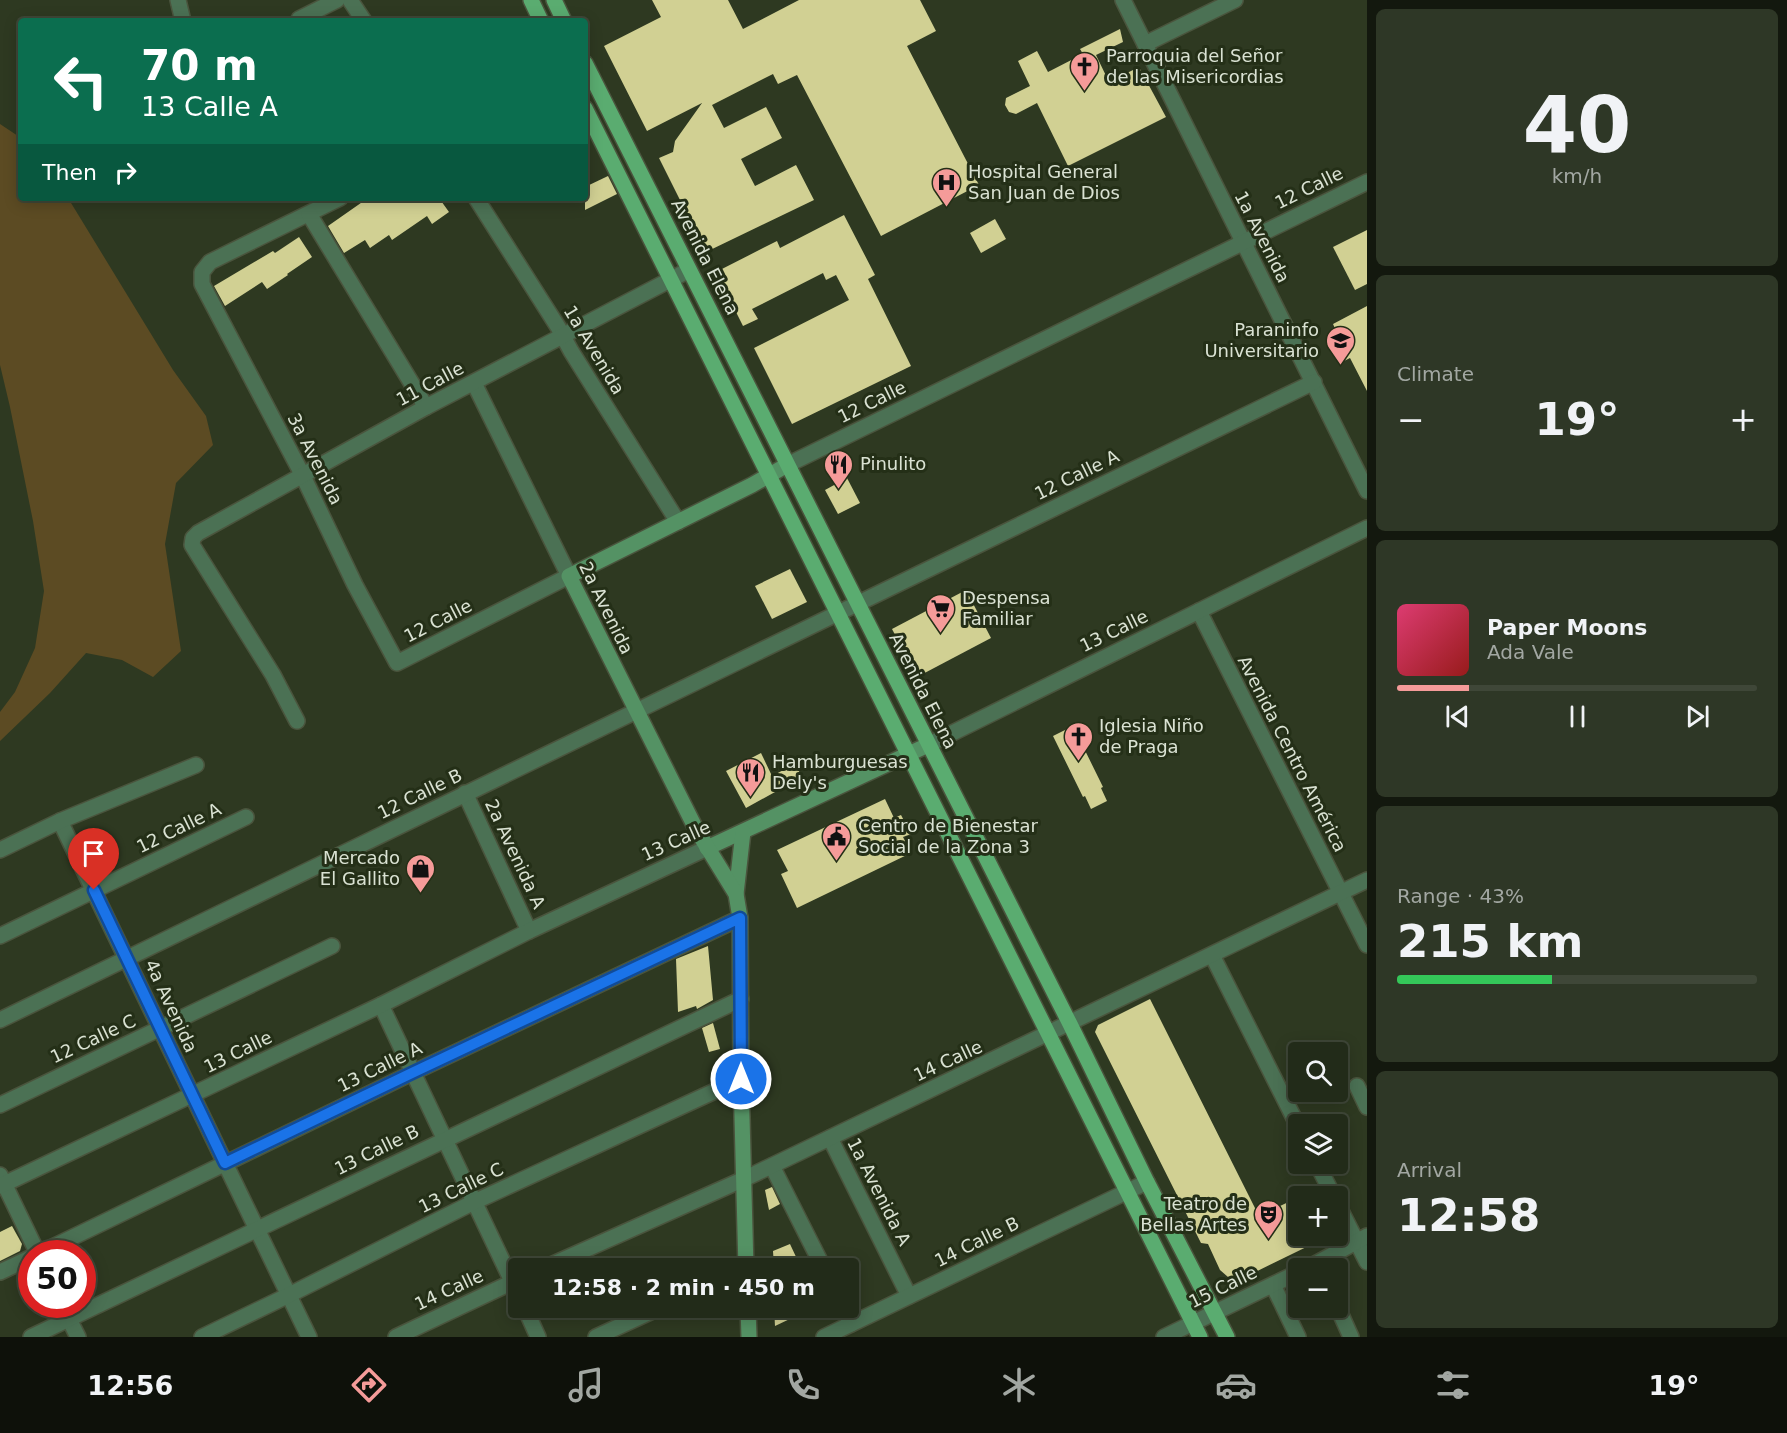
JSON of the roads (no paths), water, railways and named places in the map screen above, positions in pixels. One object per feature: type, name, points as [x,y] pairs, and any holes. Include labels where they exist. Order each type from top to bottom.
[{"type":"main road","points":[[531,0],[540,18]]},
{"type":"main road","points":[[554,0],[563,18]]},
{"type":"main road","name":"Avenida Elena","points":[[588,72],[1227,1337]]},
{"type":"main road","points":[[588,114],[1196,1330]]},
{"type":"main road","name":"12 Calle","points":[[569,576],[787,465]]},
{"type":"main road","name":"2a Avenida","points":[[569,576],[635,711],[707,848],[736,894]]},
{"type":"main road","name":"13 Calle","points":[[707,848],[928,745]]},
{"type":"main road","points":[[743,832],[736,894],[740,918],[746,1258]]},
{"type":"main road","points":[[748,1318],[749,1337]]},
{"type":"street","points":[[178,0],[182,18]]},
{"type":"street","points":[[301,18],[337,0]]},
{"type":"street","points":[[350,0],[362,18]]},
{"type":"street","name":"1a Avenida","points":[[1123,0],[1367,491]]},
{"type":"street","points":[[1145,44],[1234,0]]},
{"type":"street","name":"12 Calle","points":[[787,465],[1367,182]]},
{"type":"street","points":[[334,201],[309,214],[426,407]]},
{"type":"street","name":"1a Avenida","points":[[478,201],[678,522]]},
{"type":"street","name":"3a Avenida","points":[[309,214],[210,262],[202,272],[202,284],[302,474],[355,585],[397,663]]},
{"type":"street","name":"11 Calle","points":[[297,721],[273,675],[192,545],[193,538],[198,532],[426,407],[689,270]]},
{"type":"street","name":"2a Avenida","points":[[474,382],[569,576]]},
{"type":"street","name":"12 Calle A","points":[[857,603],[1314,382]]},
{"type":"street","name":"13 Calle","points":[[928,745],[1367,528]]},
{"type":"street","name":"12 Calle","points":[[397,663],[569,576]]},
{"type":"street","name":"12 Calle B","points":[[0,1020],[857,603]]},
{"type":"street","name":"Avenida Centro América","points":[[1199,612],[1367,945]]},
{"type":"street","points":[[0,850],[60,821],[196,765]]},
{"type":"street","name":"2a Avenida A","points":[[465,793],[530,931]]},
{"type":"street","name":"12 Calle A","points":[[0,936],[246,817]]},
{"type":"street","name":"4a Avenida","points":[[60,821],[309,1337]]},
{"type":"street","name":"13 Calle","points":[[1,1182],[192,1095],[707,848]]},
{"type":"street","name":"14 Calle","points":[[567,1258],[772,1166],[1367,880]]},
{"type":"street","name":"13 Calle A","points":[[67,1240],[740,918]]},
{"type":"street","name":"12 Calle C","points":[[0,1105],[332,946]]},
{"type":"street","points":[[1212,955],[1292,1114]]},
{"type":"street","name":"13 Calle B","points":[[96,1299],[257,1229],[741,999]]},
{"type":"street","points":[[381,1005],[508,1268]]},
{"type":"street","name":"13 Calle C","points":[[202,1337],[474,1202],[741,1079]]},
{"type":"street","points":[[1357,1086],[1367,1107]]},
{"type":"street","name":"1a Avenida A","points":[[830,1138],[909,1296]]},
{"type":"street","points":[[772,1166],[818,1258]]},
{"type":"street","points":[[1,1182],[31,1240]]},
{"type":"street","name":"14 Calle B","points":[[824,1337],[1147,1182]]},
{"type":"street","points":[[1348,1219],[1362,1239],[1367,1262]]},
{"type":"street","points":[[1329,1258],[1362,1239]]},
{"type":"street","points":[[0,1272],[18,1264]]},
{"type":"street","name":"15 Calle","points":[[1164,1337],[1196,1330],[1215,1313],[1288,1278]]},
{"type":"street","points":[[1273,1285],[1298,1337]]},
{"type":"street","name":"14 Calle","points":[[396,1337],[508,1290]]},
{"type":"street","name":"13 Calle B","points":[[31,1337],[58,1318]]},
{"type":"street","points":[[69,1318],[78,1337]]},
{"type":"street","points":[[529,1318],[538,1337]]},
{"type":"street","points":[[596,1337],[637,1318]]},
{"type":"street","points":[[848,1318],[851,1324]]},
{"type":"street","points":[[1342,1318],[1351,1337]]},
{"type":"place","name":"Parroquia del Señor de las Misericordias","points":[[1085,92]]},
{"type":"place","name":"Hospital General San Juan de Dios","points":[[947,208]]},
{"type":"place","name":"Paraninfo Universitario","points":[[1340,366]]},
{"type":"place","name":"Pinulito","points":[[839,490]]},
{"type":"place","name":"Despensa Familiar","points":[[941,634]]},
{"type":"place","name":"Iglesia Niño de Praga","points":[[1078,762]]},
{"type":"place","name":"Hamburguesas Dely's","points":[[751,798]]},
{"type":"place","name":"Centro de Bienestar Social de la Zona 3","points":[[837,862]]},
{"type":"place","name":"Mercado El Gallito","points":[[421,894]]},
{"type":"place","name":"Teatro de Bellas Artes","points":[[1268,1240]]}]
